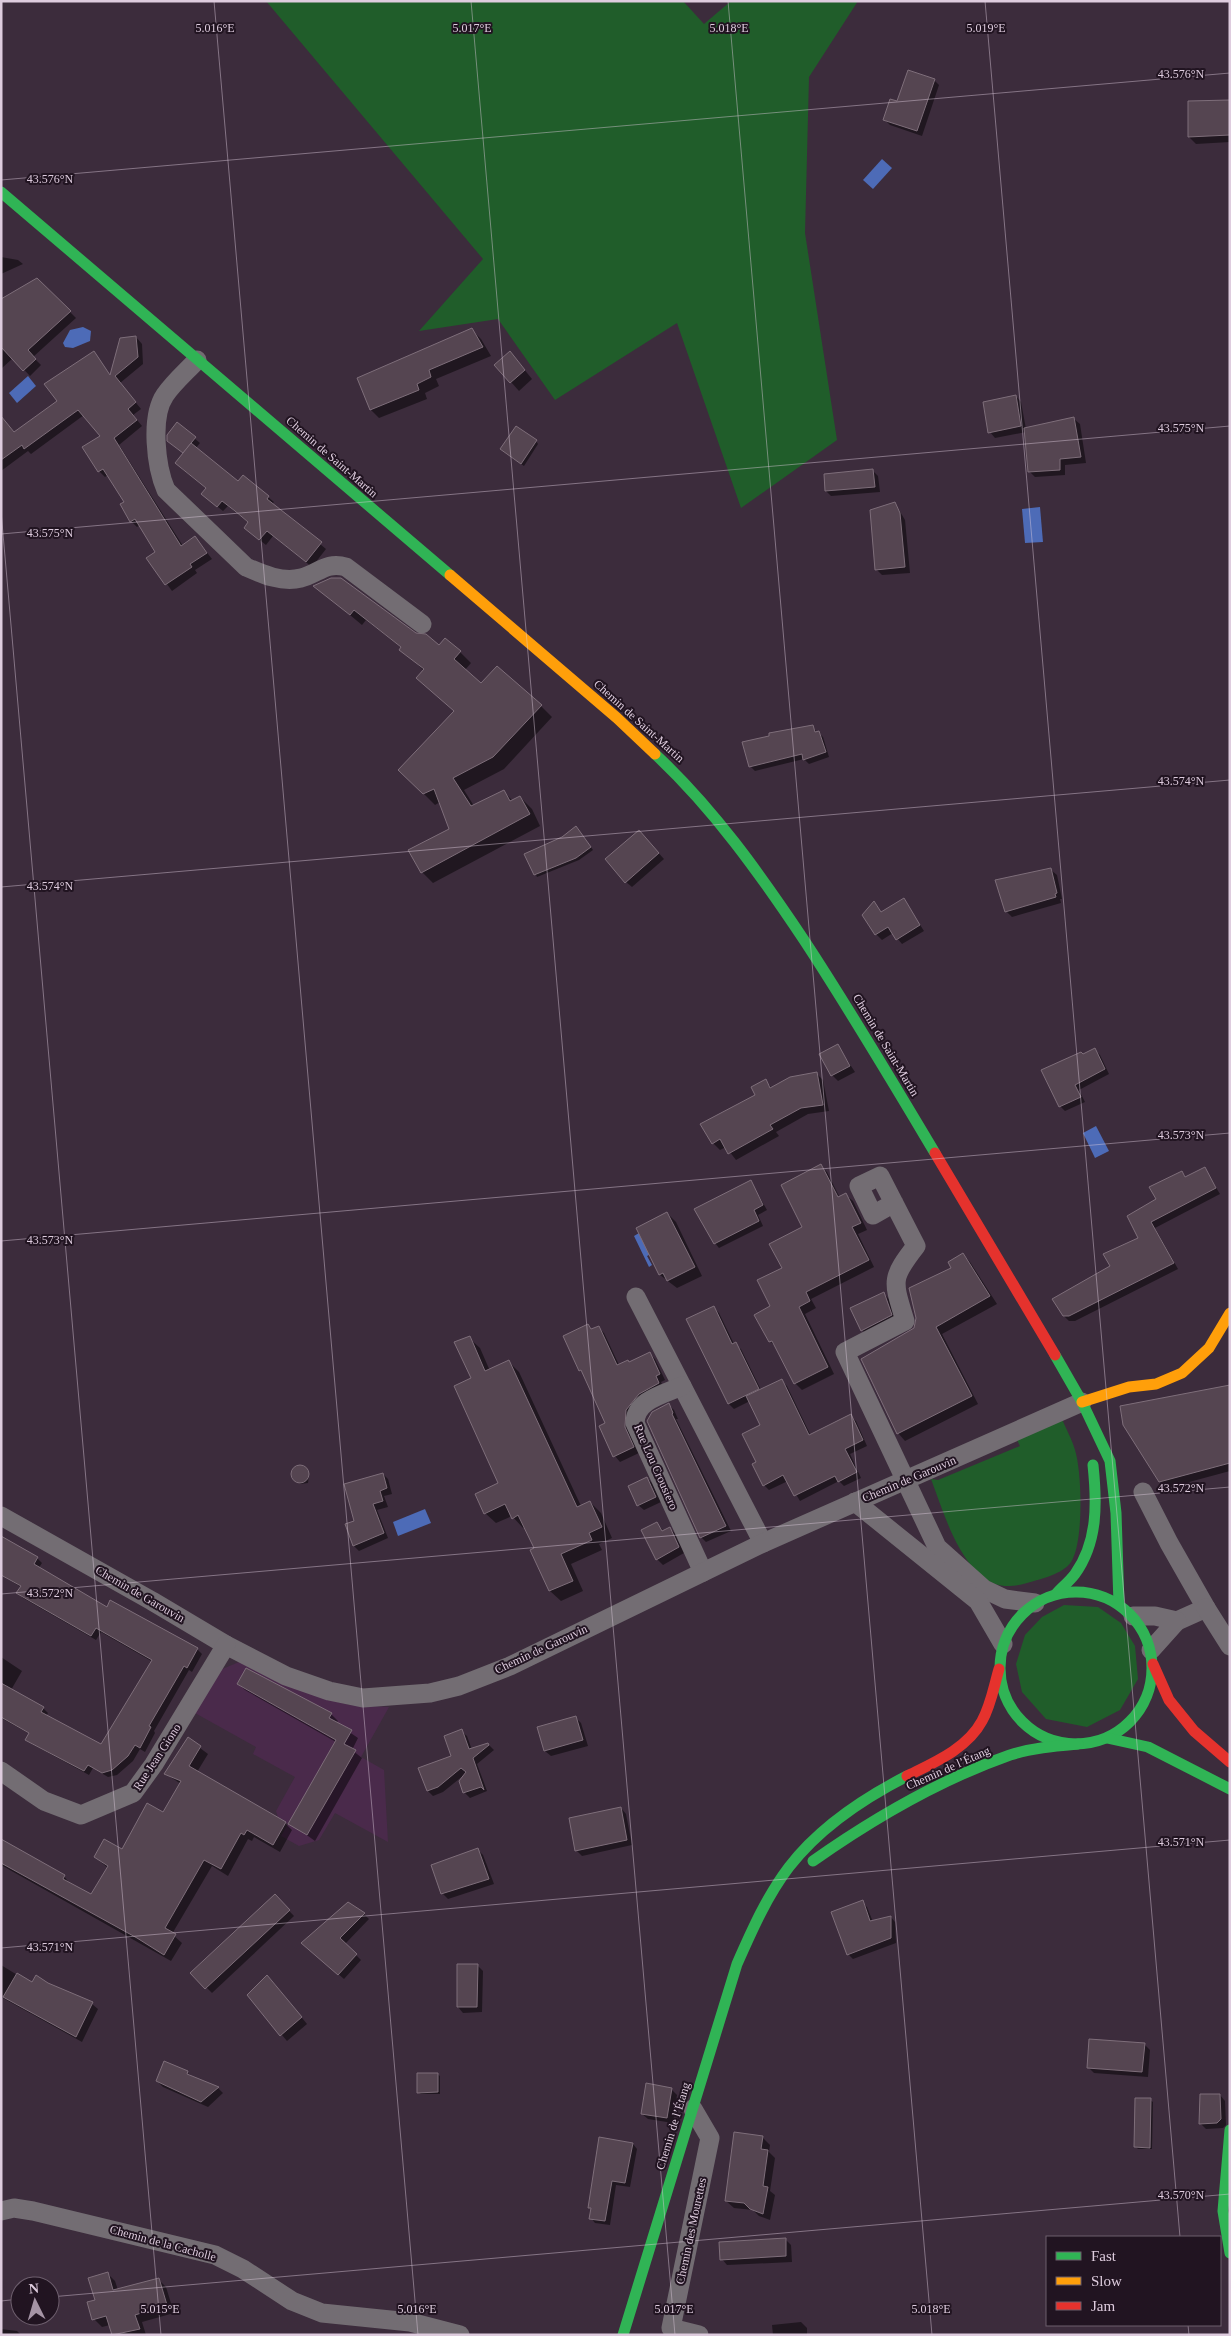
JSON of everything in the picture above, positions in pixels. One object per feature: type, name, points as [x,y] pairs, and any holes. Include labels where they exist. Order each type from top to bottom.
[{"type":"main road","name":"Chemin de Saint-Martin","points":[[1,192],[618,718],[679,776],[720,823],[778,901],[852,1013],[1018,1290],[1085,1410],[1110,1461],[1126,1610]]},
{"type":"main road","points":[[1056,1594],[1076,1574],[1088,1551],[1094,1526],[1096,1494],[1092,1451],[1085,1410],[1130,1387],[1154,1385],[1178,1376],[1200,1360],[1211,1347],[1230,1313]]},
{"type":"main road","points":[[1152,1657],[1150,1687],[1141,1708],[1127,1725],[1107,1738],[1078,1744],[1054,1741],[1032,1731],[1015,1714],[1003,1693],[999,1669],[1003,1644],[1015,1620],[1035,1603],[1056,1594],[1078,1591],[1100,1594],[1126,1610],[1144,1632],[1169,1700],[1194,1731],[1230,1762]]},
{"type":"main road","name":"Chemin de l’Étang","points":[[623,2335],[737,1964],[754,1927],[782,1876],[813,1841],[848,1812],[878,1792],[962,1746],[981,1725],[999,1669]]},
{"type":"main road","points":[[1107,1738],[1148,1747],[1184,1764],[1230,1790]]},
{"type":"main road","name":"Chemin de l’Étang","points":[[808,1868],[814,1860],[866,1824],[924,1792],[1012,1755],[1041,1748],[1078,1744]]},
{"type":"main road","name":"Chemin de l’Étang","points":[[754,1927],[787,1890]]},
{"type":"main road","points":[[1230,2130],[1222,2211],[1230,2253]]},
{"type":"street","points":[[197,360],[165,396],[160,407],[156,427],[156,444],[162,479],[166,490],[246,566],[262,574],[288,579],[302,578],[327,566],[339,565],[346,567],[422,624]]},
{"type":"street","points":[[894,1203],[916,1246],[898,1269],[895,1288],[905,1320],[845,1352],[938,1547],[984,1589],[1005,1599],[1035,1603]]},
{"type":"street","points":[[636,1297],[763,1543]]},
{"type":"street","name":"Rue Lou Crousiero","points":[[682,1386],[641,1405],[635,1414],[636,1423],[704,1572]]},
{"type":"street","name":"Chemin de Garouvin","points":[[1,1516],[226,1645],[286,1676],[329,1691],[363,1698],[430,1693],[459,1686],[510,1666],[763,1543],[905,1480],[1085,1410]]},
{"type":"street","points":[[1143,1492],[1169,1543],[1230,1646]]},
{"type":"street","points":[[855,1502],[978,1601],[1003,1644]]},
{"type":"street","points":[[1126,1610],[1177,1620],[1206,1608]]},
{"type":"street","points":[[1152,1657],[1177,1620]]},
{"type":"street","name":"Rue Jean Giono","points":[[1,1771],[44,1801],[81,1815],[133,1793],[154,1764],[226,1645]]},
{"type":"street","name":"Chemin des Mourettes","points":[[693,2109],[710,2138],[670,2331],[699,2335]]},
{"type":"street","name":"Chemin de la Cacholle","points":[[1,2211],[14,2208],[33,2211],[215,2256],[243,2269],[292,2302],[322,2313],[410,2322],[460,2335]]},
{"type":"shaded area","points":[[239,1662],[253,1665],[323,1698],[350,1705],[389,1707],[361,1757],[384,1770],[388,1842],[335,1813],[319,1840],[299,1846],[281,1836],[288,1824],[278,1817],[276,1811],[295,1777],[253,1754],[256,1747],[195,1713],[220,1670]]},
{"type":"green space","points":[[266,1],[683,1],[704,24],[731,1],[858,1],[809,77],[805,233],[837,440],[741,508],[677,323],[555,400],[498,319],[419,331],[483,259]]},
{"type":"green space","points":[[1062,1419],[1074,1446],[1079,1474],[1080,1524],[1075,1553],[1071,1562],[1063,1570],[1051,1576],[1020,1585],[1000,1585],[987,1580],[976,1571],[961,1551],[949,1528],[931,1479],[938,1480],[1020,1446],[1017,1440]]},
{"type":"green space","points":[[1064,1605],[1098,1607],[1121,1623],[1135,1646],[1138,1679],[1120,1710],[1087,1727],[1046,1719],[1022,1692],[1016,1664],[1025,1635],[1042,1617]]},
{"type":"water","points":[[882,159],[892,168],[873,189],[863,180]]},
{"type":"water","points":[[83,327],[91,331],[90,341],[73,348],[65,347],[63,343],[70,330]]},
{"type":"water","points":[[28,376],[36,386],[17,403],[9,393]]},
{"type":"water","points":[[1040,507],[1043,542],[1025,543],[1022,509]]},
{"type":"water","points":[[1096,1126],[1109,1151],[1095,1158],[1083,1133]]},
{"type":"water","points":[[644,1230],[655,1252],[647,1256],[652,1265],[649,1267],[634,1236]]},
{"type":"water","points":[[425,1509],[431,1523],[398,1536],[393,1522]]},
{"type":"building","points":[[908,70],[935,79],[917,131],[883,120],[890,99],[897,101]]},
{"type":"building","points":[[1230,100],[1230,135],[1188,137],[1188,101]]},
{"type":"building","points":[[37,278],[71,311],[28,350],[36,359],[23,371],[1,347],[1,299]]},
{"type":"building","points":[[472,328],[483,347],[429,370],[431,377],[417,384],[419,390],[370,410],[357,378]]},
{"type":"building","points":[[136,336],[138,357],[115,376],[136,402],[128,409],[137,420],[114,438],[181,546],[195,536],[207,553],[190,564],[192,567],[165,585],[146,558],[155,552],[135,519],[130,522],[120,504],[124,502],[103,469],[98,472],[82,447],[100,436],[78,410],[24,449],[22,445],[1,460],[1,416],[14,432],[57,401],[44,384],[94,351],[110,375],[120,338]]},
{"type":"building","points":[[510,351],[525,370],[510,383],[494,365]]},
{"type":"building","points":[[1016,395],[1021,426],[988,433],[983,402]]},
{"type":"building","points":[[1074,417],[1081,457],[1060,459],[1060,470],[1028,472],[1024,428]]},
{"type":"building","points":[[177,422],[196,437],[183,453],[167,441],[167,435]]},
{"type":"building","points":[[516,426],[537,440],[521,464],[500,449]]},
{"type":"building","points":[[191,443],[238,481],[243,475],[269,496],[267,499],[322,542],[306,562],[267,531],[259,540],[244,528],[248,522],[235,511],[222,501],[217,507],[201,494],[206,488],[175,463]]},
{"type":"building","points":[[873,469],[875,487],[825,491],[824,474]]},
{"type":"building","points":[[895,502],[900,513],[905,567],[875,570],[870,510]]},
{"type":"building","points":[[331,578],[341,578],[416,633],[426,634],[439,645],[445,638],[461,651],[454,659],[481,683],[497,666],[542,705],[493,757],[453,778],[471,806],[504,790],[510,801],[520,796],[530,814],[421,873],[408,850],[449,829],[434,789],[423,794],[398,770],[454,711],[416,678],[424,669],[399,650],[401,647],[354,610],[350,615],[313,586]]},
{"type":"building","points":[[813,725],[815,732],[819,731],[826,752],[803,760],[802,754],[749,767],[742,742],[769,736],[769,733]]},
{"type":"building","points":[[576,826],[591,847],[576,858],[534,875],[524,854],[562,837]]},
{"type":"building","points":[[639,830],[659,853],[625,883],[605,859]]},
{"type":"building","points":[[1051,868],[1057,893],[1055,894],[1056,897],[1005,912],[995,880]]},
{"type":"building","points":[[904,898],[920,925],[896,940],[888,927],[875,935],[862,915],[874,901],[881,912]]},
{"type":"building","points":[[838,1044],[850,1066],[831,1076],[819,1054]]},
{"type":"building","points":[[1095,1048],[1105,1069],[1075,1085],[1081,1097],[1059,1107],[1041,1070],[1081,1052],[1083,1054]]},
{"type":"building","points":[[817,1072],[823,1105],[801,1108],[770,1125],[773,1129],[728,1154],[720,1139],[712,1144],[700,1124],[755,1095],[751,1087],[766,1079],[770,1088],[790,1077]]},
{"type":"building","points":[[821,1164],[838,1197],[846,1193],[861,1223],[852,1227],[869,1260],[806,1292],[810,1301],[799,1307],[828,1367],[794,1384],[772,1341],[769,1342],[754,1315],[770,1306],[757,1280],[782,1268],[769,1244],[802,1227],[781,1185]]},
{"type":"building","points":[[1205,1167],[1216,1188],[1151,1222],[1174,1263],[1069,1316],[1063,1316],[1052,1299],[1110,1266],[1103,1254],[1138,1238],[1127,1216],[1156,1199],[1149,1187],[1182,1171],[1185,1177]]},
{"type":"building","points":[[751,1180],[763,1205],[754,1210],[759,1221],[714,1244],[694,1209]]},
{"type":"building","points":[[667,1212],[695,1267],[667,1281],[663,1273],[659,1275],[636,1228]]},
{"type":"building","points":[[963,1253],[990,1296],[936,1327],[972,1396],[897,1434],[861,1359],[914,1328],[916,1318],[909,1288],[951,1268],[948,1262]]},
{"type":"building","points":[[884,1292],[892,1315],[861,1331],[850,1308]]},
{"type":"building","points":[[714,1306],[732,1344],[736,1342],[759,1389],[728,1404],[686,1319]]},
{"type":"building","points":[[588,1324],[591,1329],[599,1326],[617,1365],[628,1360],[629,1362],[650,1352],[660,1374],[656,1376],[659,1383],[639,1394],[626,1410],[625,1427],[634,1447],[613,1457],[599,1426],[605,1423],[563,1336]]},
{"type":"building","points":[[470,1336],[485,1371],[509,1360],[577,1507],[590,1501],[602,1527],[589,1533],[592,1540],[561,1554],[573,1581],[549,1591],[530,1550],[534,1548],[518,1515],[512,1519],[505,1504],[484,1514],[475,1494],[498,1483],[454,1386],[471,1378],[454,1342]]},
{"type":"building","points":[[782,1379],[809,1435],[851,1414],[863,1440],[845,1449],[857,1472],[838,1482],[835,1476],[794,1496],[783,1475],[763,1486],[752,1464],[756,1462],[742,1434],[760,1425],[746,1396]]},
{"type":"building","points":[[1230,1385],[1230,1463],[1159,1482],[1123,1425],[1120,1406]]},
{"type":"building","points":[[669,1403],[672,1414],[726,1526],[700,1538],[647,1421],[652,1412]]},
{"type":"building","points":[[300,1465],[306,1468],[309,1474],[306,1480],[300,1483],[294,1480],[291,1474],[294,1468]]},
{"type":"building","points":[[383,1473],[387,1488],[380,1491],[383,1501],[373,1504],[384,1533],[353,1546],[345,1524],[354,1521],[344,1484]]},
{"type":"building","points":[[647,1477],[656,1497],[637,1506],[628,1486]]},
{"type":"building","points":[[657,1522],[662,1531],[670,1527],[679,1547],[656,1560],[641,1530]]},
{"type":"building","points":[[1,1536],[38,1557],[34,1564],[107,1607],[110,1600],[198,1648],[187,1668],[184,1666],[149,1726],[151,1727],[140,1748],[135,1745],[128,1756],[112,1770],[102,1773],[88,1765],[84,1771],[25,1740],[29,1733],[1,1717],[1,1683],[44,1707],[41,1712],[101,1744],[152,1660],[96,1628],[91,1636],[16,1593],[21,1586],[1,1575]]},
{"type":"building","points":[[246,1668],[332,1713],[329,1718],[352,1730],[344,1744],[356,1750],[307,1835],[288,1824],[336,1740],[237,1684]]},
{"type":"building","points":[[576,1716],[583,1740],[544,1751],[537,1727]]},
{"type":"building","points":[[462,1729],[469,1749],[488,1743],[489,1745],[473,1758],[484,1790],[481,1787],[463,1793],[459,1781],[466,1772],[461,1768],[438,1787],[427,1791],[418,1768],[451,1756],[444,1736]]},
{"type":"building","points":[[188,1737],[201,1746],[189,1766],[286,1822],[273,1845],[247,1830],[244,1835],[241,1833],[221,1869],[204,1860],[165,1928],[176,1934],[164,1955],[137,1938],[1,1863],[1,1839],[65,1875],[63,1879],[91,1894],[108,1866],[94,1857],[104,1839],[122,1849],[147,1803],[163,1812],[181,1781],[164,1774]]},
{"type":"building","points":[[621,1807],[627,1840],[575,1851],[569,1818]]},
{"type":"building","points":[[478,1848],[489,1879],[441,1894],[431,1865]]},
{"type":"building","points":[[275,1894],[290,1910],[205,1989],[190,1973]]},
{"type":"building","points":[[863,1900],[870,1921],[891,1916],[891,1938],[847,1955],[831,1912]]},
{"type":"building","points":[[348,1902],[365,1913],[340,1938],[357,1954],[338,1975],[301,1943]]},
{"type":"building","points":[[457,1964],[478,1964],[477,2007],[457,2007]]},
{"type":"building","points":[[17,1973],[32,1982],[36,1975],[48,1983],[93,2002],[76,2037],[3,1997]]},
{"type":"building","points":[[267,1975],[302,2017],[280,2036],[247,1995]]},
{"type":"building","points":[[1089,2039],[1145,2043],[1142,2072],[1087,2068]]},
{"type":"building","points":[[164,2061],[188,2071],[187,2074],[219,2087],[201,2102],[156,2081]]},
{"type":"building","points":[[417,2073],[438,2073],[438,2092],[417,2093]]},
{"type":"building","points":[[646,2083],[672,2088],[667,2118],[641,2114]]},
{"type":"building","points":[[1200,2094],[1220,2094],[1221,2119],[1217,2123],[1199,2124]]},
{"type":"building","points":[[1135,2098],[1151,2098],[1150,2148],[1134,2147]]},
{"type":"building","points":[[734,2132],[763,2136],[761,2149],[768,2150],[763,2186],[768,2187],[763,2214],[750,2209],[744,2203],[725,2201]]},
{"type":"building","points":[[599,2137],[633,2143],[625,2183],[612,2181],[605,2221],[589,2219],[591,2208],[588,2208]]},
{"type":"building","points":[[786,2238],[786,2256],[720,2260],[719,2242]]},
{"type":"building","points":[[108,2272],[113,2290],[159,2278],[167,2305],[135,2315],[140,2329],[112,2335],[106,2316],[92,2320],[87,2302],[95,2300],[88,2278]]},
{"type":"traffic: fast","points":[[1,192],[450,575]]},
{"type":"traffic: fast","points":[[655,754],[716,819],[770,891],[838,993],[935,1153]]},
{"type":"traffic: fast","points":[[1055,1355],[1082,1402],[1110,1461],[1116,1513],[1119,1604]]},
{"type":"traffic: fast","points":[[1056,1594],[1075,1574],[1083,1562],[1088,1549],[1092,1535],[1095,1508],[1093,1465]]},
{"type":"traffic: fast","points":[[1076,1592],[1091,1593],[1105,1598],[1130,1614],[1146,1639],[1151,1653],[1152,1668],[1151,1683],[1146,1697],[1130,1722],[1105,1738],[1091,1743],[1076,1744],[1061,1743],[1047,1738],[1022,1722],[1006,1697],[1001,1683],[1000,1668],[1001,1653],[1006,1639],[1022,1614],[1047,1598],[1061,1593],[1076,1592]]},
{"type":"traffic: fast","points":[[1107,1738],[1148,1747],[1230,1789]]},
{"type":"traffic: fast","points":[[813,1861],[883,1815],[958,1776],[1010,1755],[1078,1744]]},
{"type":"traffic: fast","points":[[623,2335],[737,1964],[760,1914],[789,1867],[814,1839],[859,1804],[907,1776]]},
{"type":"traffic: fast","points":[[1230,2130],[1223,2211],[1230,2253]]},
{"type":"traffic: slow","points":[[450,575],[617,718],[655,754]]},
{"type":"traffic: slow","points":[[1082,1402],[1129,1387],[1156,1384],[1182,1373],[1209,1348],[1230,1313]]},
{"type":"traffic: jam","points":[[935,1153],[1055,1355]]},
{"type":"traffic: jam","points":[[1153,1664],[1169,1700],[1194,1731],[1230,1762]]},
{"type":"traffic: jam","points":[[907,1776],[949,1754],[968,1740],[976,1731],[988,1709],[999,1669]]}]
